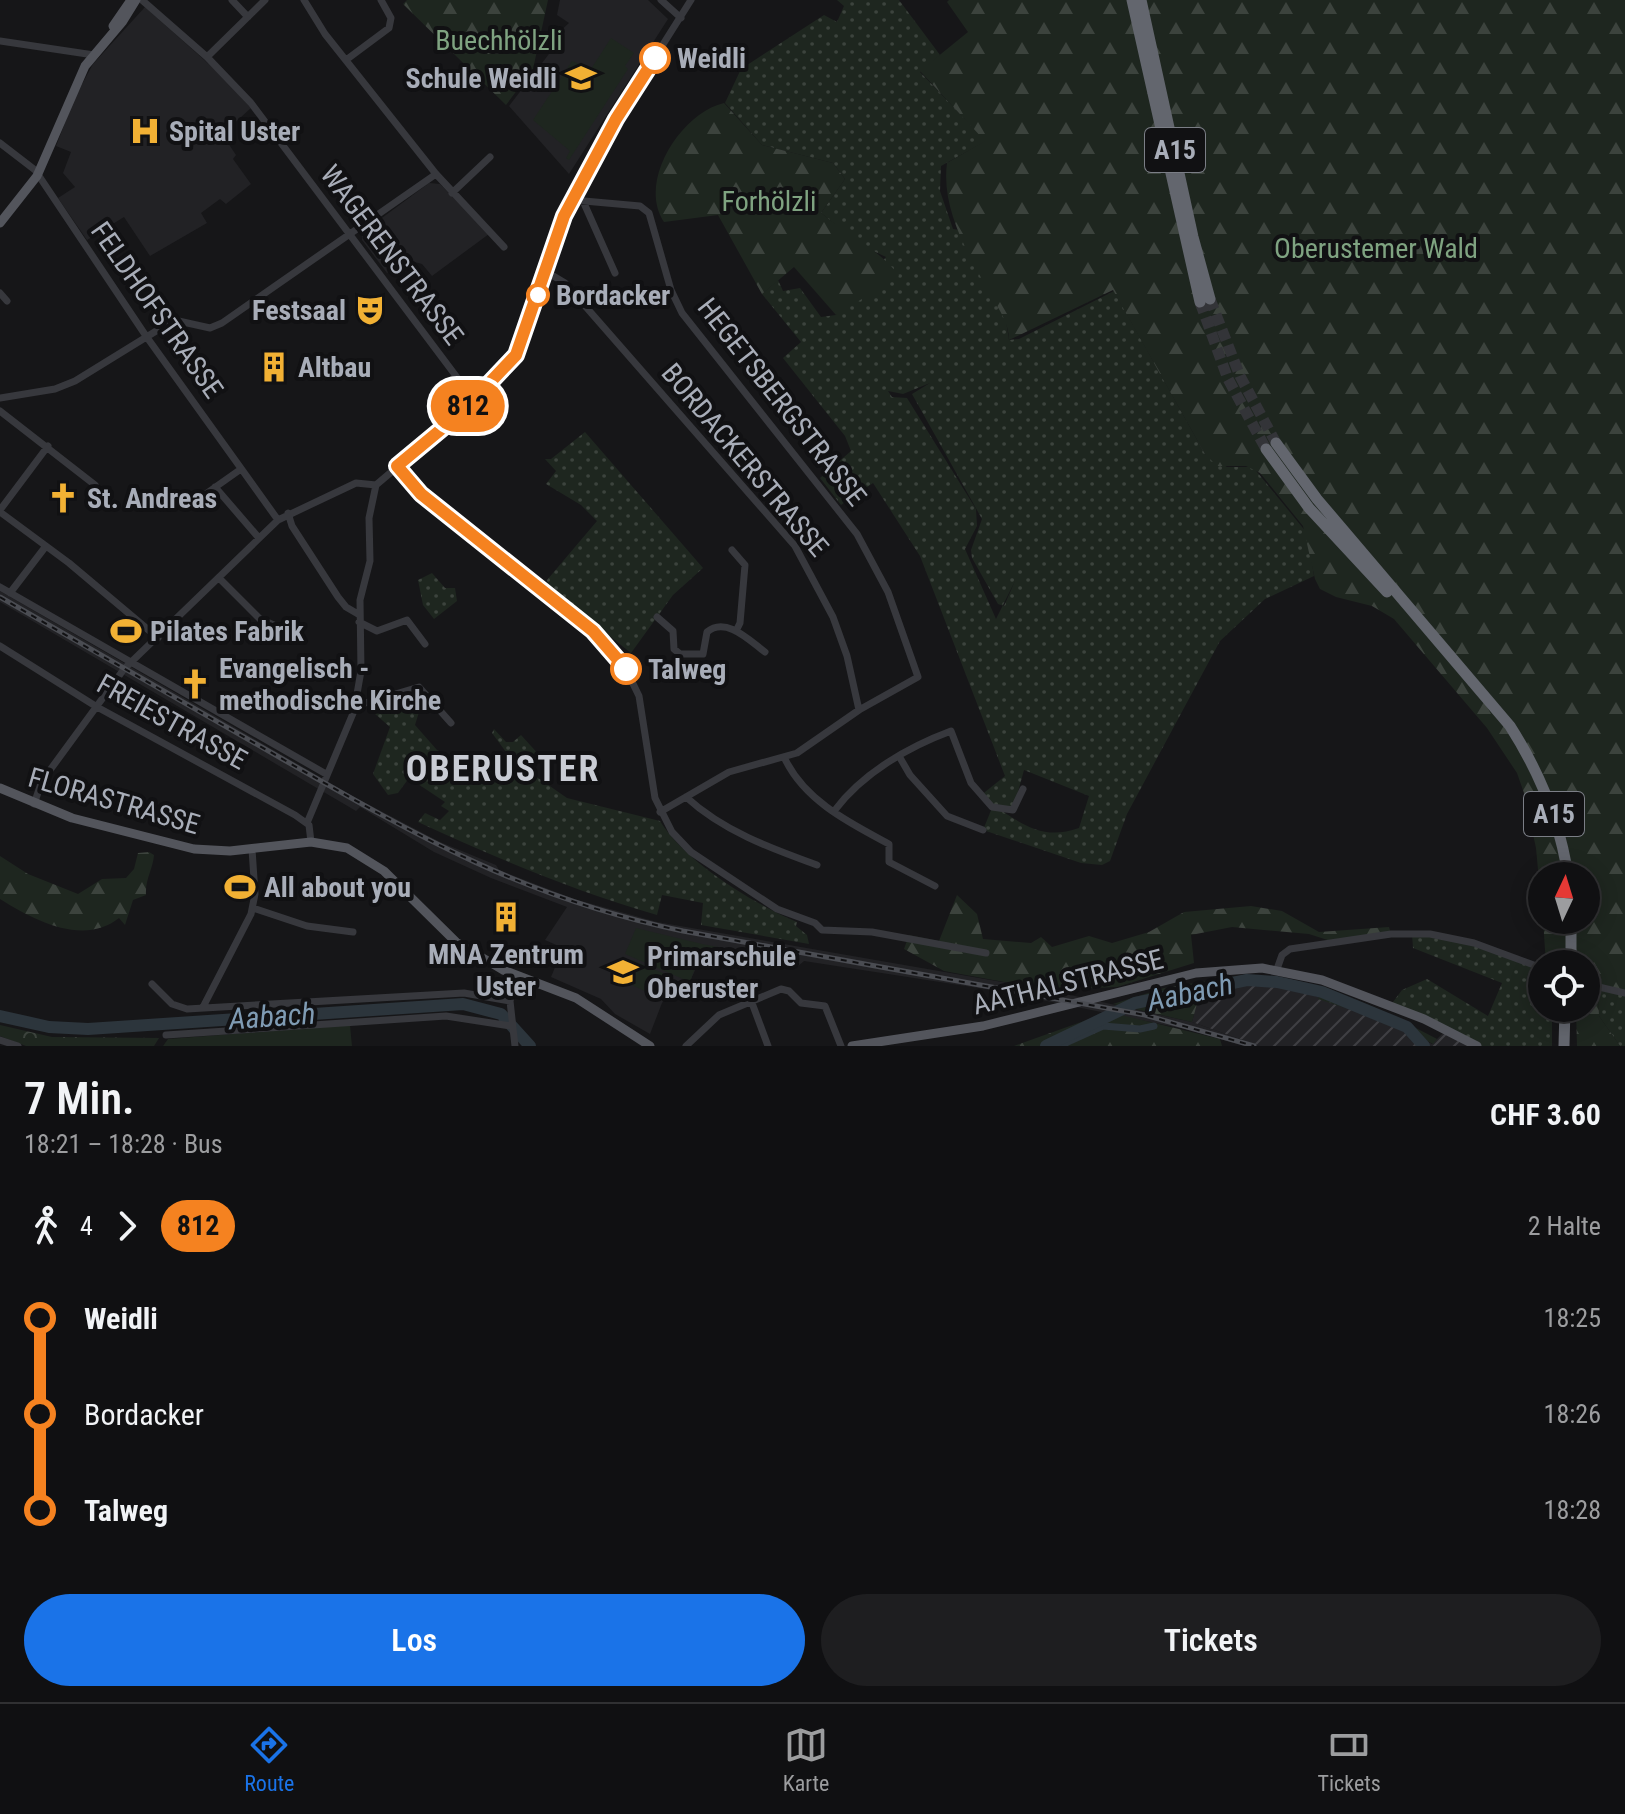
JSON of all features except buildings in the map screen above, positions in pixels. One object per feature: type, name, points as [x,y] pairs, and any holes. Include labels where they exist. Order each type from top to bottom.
[{"type":"highway","name":"A15","points":[[1132,0],[1205,300],[1141,0]]},
{"type":"highway","name":"A15","points":[[1271,446],[1473,680],[1520,741],[1551,803],[1566,876],[1539,787],[1503,725],[1414,620],[1294,490],[1271,446]]},
{"type":"main road","points":[[0,223],[37,176],[70,95],[94,55],[137,0]]},
{"type":"main road","name":"FLORASTRASSE","points":[[0,788],[72,818],[194,849],[252,849],[311,842]]},
{"type":"main road","points":[[311,842],[347,848],[370,860],[448,936],[517,976],[576,998],[650,1046]]},
{"type":"main road","name":"AATHALSTRASSE","points":[[852,1046],[983,1026],[1196,973],[1246,968],[1277,969],[1311,977],[1390,1006],[1474,1045]]},
{"type":"street","name":"WAGERENSTRASSE","points":[[137,0],[207,57],[251,103],[474,400]]},
{"type":"street","points":[[232,0],[248,17]]},
{"type":"street","points":[[207,57],[265,0]]},
{"type":"street","points":[[304,0],[346,60],[436,174],[504,247]]},
{"type":"street","points":[[346,60],[389,28],[391,18],[381,0]]},
{"type":"street","points":[[661,0],[681,18]]},
{"type":"street","points":[[311,842],[307,823],[355,706],[361,671],[358,618],[370,561],[369,518],[376,485],[474,400],[516,355],[530,322],[557,231],[616,119],[691,0]]},
{"type":"street","points":[[2,44],[94,55]]},
{"type":"street","name":"FELDHOFSTRASSE","points":[[0,143],[35,170],[146,336],[278,520]]},
{"type":"street","points":[[452,193],[490,157]]},
{"type":"street","points":[[0,398],[64,386],[174,320],[216,327],[351,237],[436,174]]},
{"type":"street","name":"HEGETSBERGSTRASSE","points":[[573,200],[640,206],[649,213],[671,290],[682,313],[857,534],[888,592],[918,677],[859,710]]},
{"type":"street","points":[[583,201],[615,273]]},
{"type":"street","name":"BORDACKERSTRASSE","points":[[545,271],[565,283],[795,546],[833,617],[847,656],[859,710]]},
{"type":"street","points":[[0,293],[7,301]]},
{"type":"street","points":[[0,411],[95,485]]},
{"type":"street","points":[[48,446],[0,511],[158,638]]},
{"type":"street","points":[[397,466],[421,494],[593,631],[621,659],[638,694],[653,788],[660,812],[672,832],[691,852],[777,909],[815,923],[822,930],[853,930],[986,953]]},
{"type":"street","points":[[207,493],[241,469]]},
{"type":"street","points":[[34,804],[42,781],[131,662],[278,520],[356,483],[363,481],[376,485]]},
{"type":"street","points":[[215,487],[259,538]]},
{"type":"street","points":[[288,513],[292,526],[349,610],[377,631],[407,620]]},
{"type":"street","points":[[10,593],[46,546]]},
{"type":"street","points":[[732,550],[745,565],[737,629]]},
{"type":"street","points":[[219,578],[260,619],[276,626]]},
{"type":"street","points":[[0,587],[326,774]]},
{"type":"street","points":[[402,611],[425,644]]},
{"type":"street","points":[[657,617],[673,631],[674,649],[680,654],[703,654],[711,628],[737,629],[765,652]]},
{"type":"street","name":"FREIESTRASSE","points":[[0,646],[97,707],[307,823]]},
{"type":"street","points":[[355,706],[419,687],[451,723]]},
{"type":"street","points":[[660,812],[729,772],[785,759],[859,710]]},
{"type":"street","points":[[835,810],[849,794],[899,756],[951,731],[971,783],[992,807],[1013,810],[1023,789]]},
{"type":"street","points":[[899,756],[947,816],[983,830]]},
{"type":"street","points":[[785,759],[803,789],[889,844],[889,862],[935,886]]},
{"type":"street","points":[[686,797],[720,823],[762,845],[817,865]]},
{"type":"street","points":[[203,1007],[253,908],[252,849]]},
{"type":"street","points":[[253,908],[307,926],[353,932]]},
{"type":"street","points":[[1277,969],[1282,955],[1290,949],[1412,934],[1462,940],[1528,963]]},
{"type":"street","points":[[515,1046],[510,1028],[510,1001],[517,976]]},
{"type":"street","points":[[152,984],[177,1006],[219,1009],[464,993],[510,1001]]},
{"type":"street","points":[[1600,987],[1625,993]]},
{"type":"street","points":[[686,1046],[711,1019],[781,989],[789,991],[801,1003],[825,1006],[841,1046]]},
{"type":"street","points":[[752,1003],[768,1046]]},
{"type":"street","points":[[166,1035],[446,1016],[468,1017],[510,1028]]},
{"type":"street","points":[[0,1040],[18,1046]]},
{"type":"shaded area","name":"Schule Weidli","points":[[560,0],[648,0],[668,19],[569,174],[509,106],[552,50],[558,33],[569,23],[557,15]]},
{"type":"shaded area","name":"Spital Uster","points":[[145,7],[220,74],[251,108],[229,128],[230,138],[226,140],[236,155],[233,159],[251,184],[226,204],[220,199],[201,213],[207,223],[150,256],[124,217],[87,240],[58,198],[75,187],[63,173],[71,152],[56,146],[75,97],[93,64]]},
{"type":"shaded area","points":[[429,183],[440,184],[489,234],[432,276],[422,264],[407,260],[387,273],[362,240],[363,232]]},
{"type":"shaded area","points":[[0,591],[356,798],[440,842],[496,865],[499,870],[574,899],[657,922],[1048,990],[1192,1022],[1260,1046],[1244,1046],[1190,1030],[998,991],[804,961],[796,968],[703,952],[684,995],[674,987],[662,1003],[650,1034],[615,1014],[601,999],[551,977],[563,948],[545,940],[567,907],[434,852],[360,807],[356,811],[0,602]]},
{"type":"shaded area","points":[[1236,981],[1281,984],[1394,1024],[1432,1044],[1446,1030],[1468,1046],[1260,1046],[1192,1022],[1199,997],[1229,990]]},
{"type":"green space","name":"Buechhölzli","points":[[407,0],[548,0],[533,69],[506,105],[403,4]]},
{"type":"green space","points":[[837,0],[899,0],[940,55],[920,72],[986,141],[941,166],[940,191],[953,229],[959,230],[1006,321],[1009,340],[1019,339],[1114,291],[1205,454],[1227,467],[1253,467],[1307,533],[1314,576],[1265,599],[1220,641],[1127,814],[1110,861],[1102,865],[1081,863],[983,830],[992,808],[980,796],[1005,776],[920,556],[873,483],[841,505],[820,478],[851,451],[845,436],[783,358],[801,342],[762,294],[778,280],[783,291],[800,288],[821,317],[836,315],[886,257],[861,245],[821,213],[845,179],[833,163],[762,145],[725,103],[741,69],[824,15],[837,22],[844,6]],"holes":[[[930,383],[912,394],[982,519],[971,550],[972,558],[998,604],[1003,606],[996,619],[965,549],[977,526],[976,509],[907,398],[892,397],[888,391],[903,394]],[[1024,770],[1089,796],[1079,828],[1058,833],[1021,823],[1002,811],[1013,810]]]},
{"type":"green space","name":"Oberustemer Wald","points":[[1625,0],[1625,993],[1600,988],[1600,950],[1545,950],[1544,934],[1600,934],[1600,862],[1537,862],[1517,773],[1487,728],[1394,619],[1372,606],[1336,597],[1320,589],[1303,526],[1260,473],[1246,466],[1217,466],[1205,454],[1113,290],[1009,340],[1003,316],[958,231],[948,197],[947,163],[985,141],[920,71],[968,32],[947,2]]},
{"type":"green space","points":[[611,38],[634,53],[625,66],[628,69],[569,160],[566,158],[570,151],[533,120],[572,61],[591,69]]},
{"type":"green space","name":"Forhölzli","points":[[724,103],[762,145],[833,163],[845,179],[821,213],[874,251],[899,276],[836,315],[794,267],[762,294],[718,215],[664,222],[657,206],[656,188],[668,151],[693,120],[708,109]]},
{"type":"green space","points":[[585,432],[703,568],[673,595],[631,653],[548,587],[547,580],[597,521],[581,505],[546,484],[556,471],[545,459],[551,459]]},
{"type":"green space","points":[[432,573],[445,588],[455,588],[457,601],[434,619],[423,605],[418,580]]},
{"type":"green space","points":[[414,693],[424,696],[415,725],[437,750],[479,768],[484,762],[482,758],[491,759],[506,774],[521,768],[516,753],[506,752],[492,733],[494,729],[506,742],[513,742],[521,735],[541,757],[531,773],[567,798],[660,821],[685,851],[721,880],[797,922],[796,926],[807,935],[809,944],[701,925],[703,903],[662,895],[657,915],[626,906],[536,873],[418,822],[425,813],[440,820],[449,811],[441,806],[445,802],[409,778],[398,793],[388,795],[373,774],[390,727],[367,707]]},
{"type":"green space","points":[[138,853],[154,855],[146,895],[133,900],[125,925],[119,918],[91,930],[60,927],[28,915],[0,899],[0,856],[28,874],[78,894],[102,879],[126,878],[134,869]]},
{"type":"green space","points":[[957,895],[977,914],[983,939],[1031,943],[1041,937],[1052,947],[1089,936],[1112,943],[1149,932],[1184,912],[1251,906],[1282,911],[1319,932],[1389,927],[1391,934],[1337,943],[1309,934],[1232,927],[1191,935],[1194,963],[1117,987],[1048,990],[944,971],[904,949],[909,935],[939,941]]},
{"type":"green space","points":[[636,928],[799,962],[798,965],[702,948],[690,982],[625,954]]},
{"type":"green space","points":[[1412,934],[1448,937],[1528,963],[1528,1022],[1552,1022],[1552,1046],[1475,1046],[1390,1006],[1402,990],[1427,979],[1488,1016],[1502,983],[1413,948]]},
{"type":"green space","points":[[632,960],[670,976],[660,998],[623,981]]},
{"type":"green space","points":[[1238,976],[1290,980],[1316,986],[1366,1004],[1437,1039],[1433,1044],[1394,1024],[1281,984],[1236,981],[1229,990],[1199,997],[1192,1022],[1113,1004],[1164,988]]},
{"type":"green space","points":[[1600,987],[1625,993],[1625,1046],[1620,1046],[1600,1017]]},
{"type":"green space","points":[[1109,1012],[1220,1039],[1222,1046],[1014,1046]]},
{"type":"green space","name":"Oberustemer Wald","points":[[1600,1017],[1620,1046],[1577,1046],[1576,1022],[1600,1022]]},
{"type":"green space","points":[[0,1025],[52,1037],[159,1038],[154,1046],[26,1046],[0,1036]]},
{"type":"green space","points":[[350,1025],[352,1046],[163,1046],[168,1039]]},
{"type":"waterway","name":"Aabach","points":[[1046,1046],[1135,1003],[1247,980],[1277,982],[1322,992],[1407,1027],[1424,1046]]},
{"type":"waterway","name":"Aabach","points":[[0,1016],[49,1027],[88,1029],[463,1004],[501,1014],[530,1046]]},
{"type":"waterway","points":[[1059,1046],[1103,1026],[1140,1029],[1154,1026]]},
{"type":"tunnel","points":[[1210,299],[1240,376],[1276,443]]},
{"type":"tunnel","points":[[1200,302],[1228,379],[1266,449]]},
{"type":"railway","points":[[0,597],[378,813],[473,861],[572,901],[683,931],[1145,1015],[1254,1046]]},
{"type":"bus line","name":"812","points":[[626,669],[611,647],[593,631],[421,494],[397,466],[418,452],[462,412],[516,355],[530,322],[564,216],[594,157],[655,58]]},
{"type":"place","name":"Weidli","points":[[655,58]]},
{"type":"place","name":"Schule Weidli","points":[[581,78]]},
{"type":"place","name":"Spital Uster","points":[[145,131]]},
{"type":"place","name":"Bordacker","points":[[538,295]]},
{"type":"place","name":"Festsaal","points":[[370,310]]},
{"type":"place","name":"Altbau","points":[[274,367]]},
{"type":"place","name":"St. Andreas","points":[[63,498]]},
{"type":"place","name":"Pilates Fabrik","points":[[126,631]]},
{"type":"place","name":"Talweg","points":[[626,669]]},
{"type":"place","name":"Evangelisch - methodische Kirche","points":[[195,684]]},
{"type":"place","name":"All about you","points":[[240,887]]},
{"type":"place","name":"MNA Zentrum Uster","points":[[506,917]]},
{"type":"place","name":"Primarschule Oberuster","points":[[623,972]]},
{"type":"district","name":"OBERUSTER","points":[[503,769]]}]
